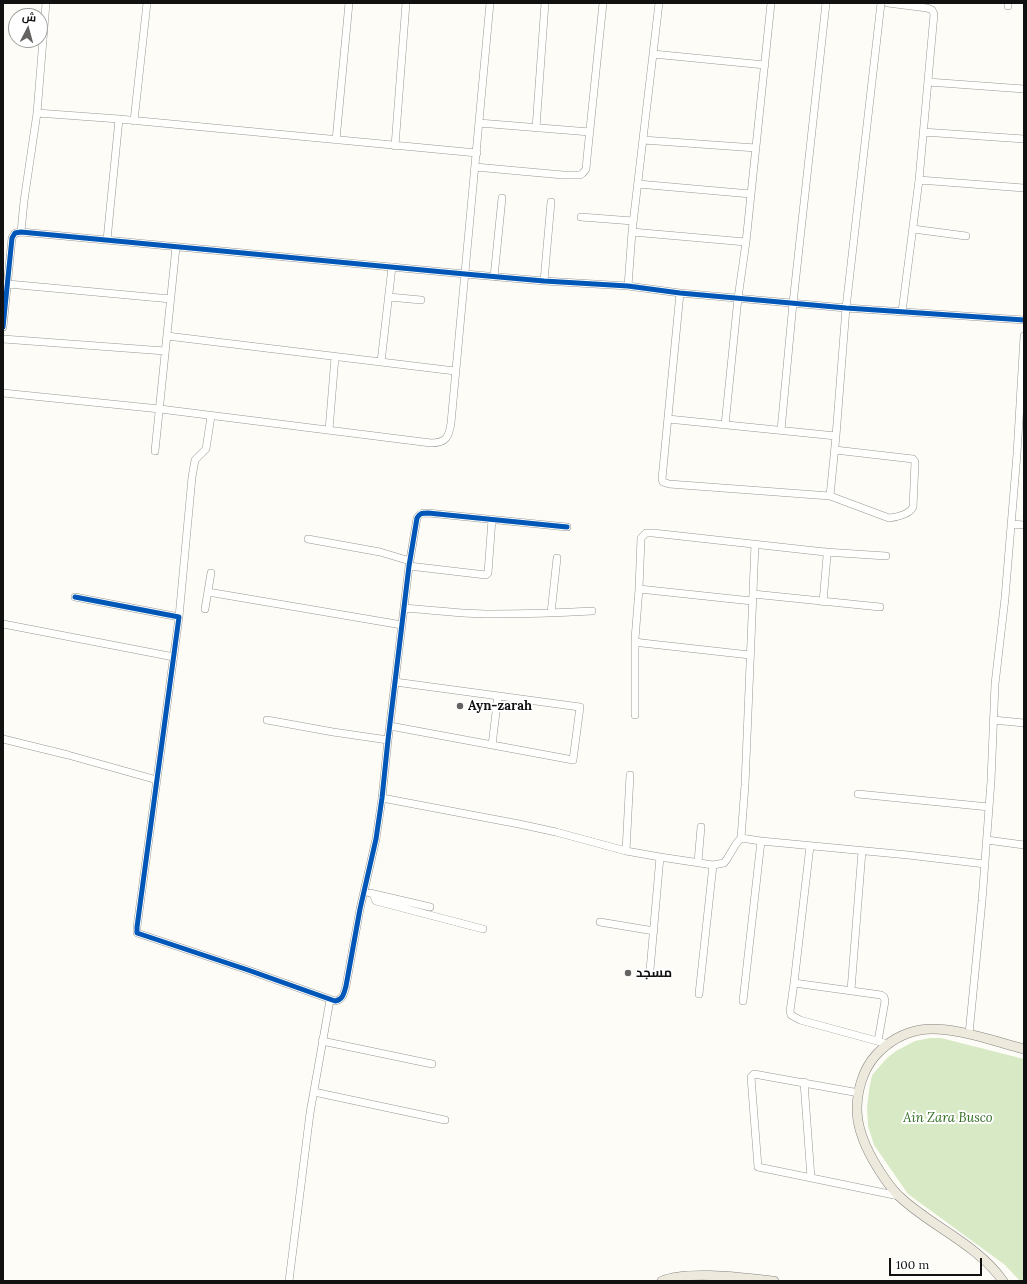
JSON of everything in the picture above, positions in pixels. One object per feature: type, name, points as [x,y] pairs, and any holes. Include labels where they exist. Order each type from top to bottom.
[{"type":"main road","points":[[1003,1281],[992,1267],[980,1256],[899,1196],[876,1165],[864,1141],[857,1115],[857,1102],[863,1076],[873,1059],[888,1044],[905,1034],[920,1030],[950,1030],[1024,1049]]},
{"type":"main road","points":[[662,1281],[672,1277],[684,1276],[730,1277],[774,1281]]},
{"type":"street","points":[[21,232],[37,113],[46,3]]},
{"type":"street","points":[[134,121],[147,3]]},
{"type":"street","points":[[336,140],[349,3]]},
{"type":"street","points":[[395,146],[406,3]]},
{"type":"street","points":[[3,394],[160,409],[430,443],[437,443],[446,438],[449,432],[465,274],[490,3]]},
{"type":"street","points":[[536,128],[545,3]]},
{"type":"street","points":[[475,167],[563,175],[580,175],[583,173],[586,169],[602,3]]},
{"type":"street","points":[[628,286],[633,221],[659,3]]},
{"type":"street","points":[[725,425],[771,3]]},
{"type":"street","points":[[780,430],[826,3]]},
{"type":"street","points":[[830,496],[846,308],[880,3]]},
{"type":"street","points":[[888,3],[927,8],[932,10],[934,14],[919,180],[902,312]]},
{"type":"street","points":[[653,54],[764,65]]},
{"type":"street","points":[[928,82],[1024,88]]},
{"type":"street","points":[[37,113],[477,153]]},
{"type":"street","points":[[107,240],[119,120]]},
{"type":"street","points":[[479,123],[590,132]]},
{"type":"street","points":[[923,132],[1024,139]]},
{"type":"street","points":[[642,140],[756,148]]},
{"type":"street","points":[[919,180],[1024,188]]},
{"type":"street","points":[[638,184],[751,194]]},
{"type":"street","points":[[494,277],[502,198]]},
{"type":"street","points":[[544,281],[551,202]]},
{"type":"street","points":[[581,217],[633,221]]},
{"type":"street","points":[[913,229],[966,236]]},
{"type":"street","points":[[3,327],[12,235],[21,232],[494,277],[628,286],[680,293],[846,308],[1024,320]]},
{"type":"street","points":[[632,232],[746,242]]},
{"type":"street","points":[[156,451],[176,247]]},
{"type":"street","points":[[381,362],[392,267]]},
{"type":"street","points":[[8,284],[171,299]]},
{"type":"street","points":[[680,293],[662,479],[663,482],[830,496],[889,518],[897,517],[911,510],[913,507],[915,462],[913,459],[835,450]]},
{"type":"street","points":[[389,297],[420,300]]},
{"type":"street","points":[[167,336],[455,371]]},
{"type":"street","points":[[969,1034],[987,840],[995,684],[1003,625],[1011,524],[1020,455],[1024,336]]},
{"type":"street","points":[[3,339],[166,351]]},
{"type":"street","points":[[329,430],[335,356]]},
{"type":"street","points":[[211,416],[206,450],[196,458],[193,470],[179,617],[137,933],[248,970],[330,1000],[338,1001],[344,993],[376,839],[404,608],[417,518],[420,514],[428,513],[567,527]]},
{"type":"street","points":[[668,419],[836,436]]},
{"type":"street","points":[[308,539],[380,552],[410,563],[486,575],[488,572],[492,519]]},
{"type":"street","points":[[1011,524],[1024,525]]},
{"type":"street","points":[[635,715],[635,640],[642,538],[646,533],[824,552],[886,556]]},
{"type":"street","points":[[382,798],[556,832],[626,851],[713,865],[724,863],[741,838],[755,544]]},
{"type":"street","points":[[823,602],[827,556],[824,552]]},
{"type":"street","points":[[551,613],[557,558]]},
{"type":"street","points":[[206,609],[211,573]]},
{"type":"street","points":[[639,589],[880,607]]},
{"type":"street","points":[[208,592],[402,625]]},
{"type":"street","points":[[76,597],[179,617]]},
{"type":"street","points":[[404,608],[489,614],[592,611]]},
{"type":"street","points":[[3,624],[174,657]]},
{"type":"street","points":[[635,640],[638,643],[750,655]]},
{"type":"street","points":[[390,726],[573,760],[580,707],[396,682]]},
{"type":"street","points":[[492,745],[498,696]]},
{"type":"street","points":[[267,720],[388,740]]},
{"type":"street","points":[[993,720],[1024,723]]},
{"type":"street","points":[[3,739],[68,755],[157,780]]},
{"type":"street","points":[[626,851],[630,775]]},
{"type":"street","points":[[858,794],[989,807]]},
{"type":"street","points":[[698,862],[701,827]]},
{"type":"street","points":[[741,838],[985,864]]},
{"type":"street","points":[[987,840],[1024,845]]},
{"type":"street","points":[[743,1001],[761,841]]},
{"type":"street","points":[[810,846],[790,1011],[791,1015],[794,1018],[888,1044]]},
{"type":"street","points":[[851,990],[862,851]]},
{"type":"street","points":[[650,970],[660,857]]},
{"type":"street","points":[[699,994],[713,865]]},
{"type":"street","points":[[364,891],[430,907]]},
{"type":"street","points":[[373,894],[376,901],[483,929]]},
{"type":"street","points":[[600,922],[654,931]]},
{"type":"street","points":[[794,983],[882,995],[885,1001],[878,1041]]},
{"type":"street","points":[[289,1281],[314,1092],[330,1000]]},
{"type":"street","points":[[322,1041],[432,1064]]},
{"type":"street","points":[[859,1093],[754,1074],[751,1078],[758,1167],[899,1196]]},
{"type":"street","points":[[804,1082],[812,1178]]},
{"type":"street","points":[[314,1092],[445,1120]]},
{"type":"green space","name":"Ain Zara Busco","points":[[930,1038],[941,1038],[1024,1059],[1024,1281],[1020,1281],[1005,1265],[908,1194],[874,1145],[868,1126],[867,1107],[872,1075],[887,1058],[896,1051],[915,1041]]},
{"type":"cycle path","points":[[3,327],[12,238],[15,233],[21,232],[465,274],[628,286],[680,293],[846,308],[1024,320]]},
{"type":"cycle path","points":[[75,597],[179,617],[137,933],[335,1001],[340,999],[344,994],[360,909],[376,839],[409,566],[417,518],[421,514],[428,513],[567,527]]},
{"type":"place","name":"Ayn-zarah","points":[[460,706]]},
{"type":"place","name":"مسجد","points":[[628,973]]}]
